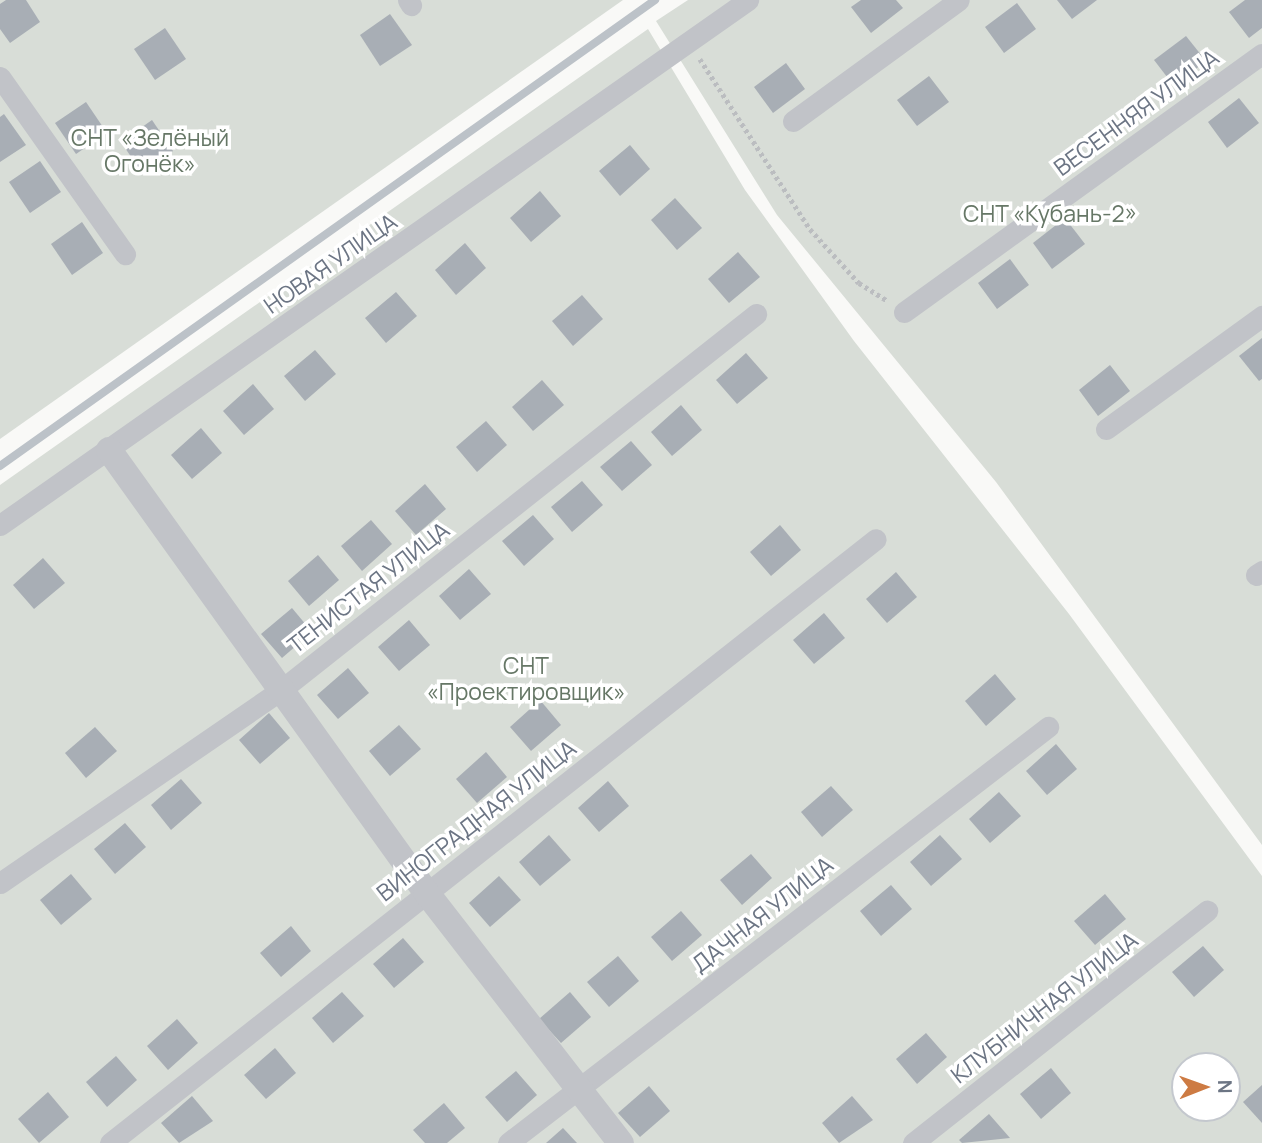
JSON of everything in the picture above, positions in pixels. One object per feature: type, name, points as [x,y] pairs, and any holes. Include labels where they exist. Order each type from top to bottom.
[{"type":"street","name":"НОВАЯ УЛИЦА","points":[[0,525],[748,0]]},
{"type":"street","points":[[793,121],[959,0]]},
{"type":"street","name":"ВЕСЕННЯЯ УЛИЦА","points":[[904,312],[1262,54]]},
{"type":"street","points":[[0,77],[125,254]]},
{"type":"street","name":"ТЕНИСТАЯ УЛИЦА","points":[[0,883],[281,690],[756,314]]},
{"type":"street","points":[[1105,429],[1262,316]]},
{"type":"street","points":[[109,450],[426,892],[621,1143]]},
{"type":"street","name":"ВИНОГРАДНАЯ УЛИЦА","points":[[110,1143],[876,538]]},
{"type":"street","name":"ДАЧНАЯ УЛИЦА","points":[[508,1143],[1048,727]]},
{"type":"street","name":"КЛУБНИЧНАЯ УЛИЦА","points":[[913,1143],[1207,911]]},
{"type":"path","points":[[707,70],[810,229],[859,283],[904,312]]},
{"type":"green space","name":"СНТ «Зелёный Огонёк»","points":[[0,0],[623,0],[0,439]]},
{"type":"green space","name":"СНТ «Кубань-2»","points":[[688,0],[1262,0],[1262,845],[996,482],[777,215],[656,21]]},
{"type":"green space","name":"СНТ «Проектировщик»","points":[[648,29],[745,190],[854,341],[1069,614],[1262,876],[1262,1143],[0,1143],[0,485]]},
{"type":"building","points":[[6,0],[26,0],[40,22],[10,43],[0,29],[0,4]]},
{"type":"building","points":[[861,0],[896,0],[903,8],[871,33],[851,7]]},
{"type":"building","points":[[1057,0],[1097,0],[1072,19]]},
{"type":"building","points":[[1245,0],[1262,0],[1262,28],[1249,38],[1229,12]]},
{"type":"building","points":[[1017,3],[1036,29],[1004,53],[985,27]]},
{"type":"building","points":[[390,14],[412,45],[380,66],[360,35]]},
{"type":"building","points":[[165,28],[186,59],[155,80],[134,49]]},
{"type":"building","points":[[1186,36],[1206,61],[1174,86],[1154,60]]},
{"type":"building","points":[[786,63],[805,89],[773,113],[754,87]]},
{"type":"building","points":[[929,76],[949,102],[917,126],[897,100]]},
{"type":"building","points":[[1239,98],[1259,123],[1227,148],[1208,122]]},
{"type":"building","points":[[86,102],[107,133],[76,154],[55,123]]},
{"type":"building","points":[[4,114],[26,145],[0,162],[0,117]]},
{"type":"building","points":[[152,120],[173,151],[142,173],[121,142]]},
{"type":"building","points":[[630,145],[650,169],[620,196],[599,171]]},
{"type":"building","points":[[40,161],[61,192],[30,213],[9,182]]},
{"type":"building","points":[[540,191],[561,216],[531,242],[510,218]]},
{"type":"building","points":[[675,198],[702,228],[677,250],[651,220]]},
{"type":"building","points":[[1065,218],[1085,244],[1052,269],[1033,243]]},
{"type":"building","points":[[82,222],[103,253],[72,275],[51,244]]},
{"type":"building","points":[[465,243],[486,268],[456,295],[435,270]]},
{"type":"building","points":[[738,252],[760,277],[729,303],[708,279]]},
{"type":"building","points":[[1010,259],[1029,285],[997,309],[978,283]]},
{"type":"building","points":[[396,292],[417,316],[386,343],[365,318]]},
{"type":"building","points":[[582,295],[603,319],[573,346],[552,321]]},
{"type":"building","points":[[1262,338],[1262,379],[1259,381],[1239,356]]},
{"type":"building","points":[[315,350],[336,374],[305,401],[284,376]]},
{"type":"building","points":[[746,353],[768,378],[737,404],[716,380]]},
{"type":"building","points":[[1110,365],[1130,391],[1098,416],[1079,390]]},
{"type":"building","points":[[542,380],[564,405],[533,431],[512,407]]},
{"type":"building","points":[[253,384],[274,409],[244,435],[223,411]]},
{"type":"building","points":[[681,405],[702,430],[672,456],[651,432]]},
{"type":"building","points":[[486,421],[507,445],[477,472],[456,447]]},
{"type":"building","points":[[201,428],[222,453],[192,479],[171,455]]},
{"type":"building","points":[[631,441],[652,465],[622,491],[600,467]]},
{"type":"building","points":[[582,481],[603,505],[572,532],[551,507]]},
{"type":"building","points":[[425,484],[446,509],[416,535],[395,511]]},
{"type":"building","points":[[533,515],[554,539],[524,566],[502,541]]},
{"type":"building","points":[[371,520],[392,544],[362,571],[341,546]]},
{"type":"building","points":[[780,525],[801,550],[771,576],[750,552]]},
{"type":"building","points":[[318,555],[339,580],[309,606],[288,581]]},
{"type":"building","points":[[43,558],[65,583],[34,609],[13,585]]},
{"type":"building","points":[[469,569],[491,594],[460,620],[439,596]]},
{"type":"building","points":[[896,572],[917,597],[887,623],[866,599]]},
{"type":"building","points":[[292,608],[312,632],[282,658],[261,634]]},
{"type":"building","points":[[824,613],[845,638],[814,664],[793,640]]},
{"type":"building","points":[[409,620],[430,645],[399,671],[378,647]]},
{"type":"building","points":[[348,668],[369,693],[338,719],[317,695]]},
{"type":"building","points":[[995,674],[1016,699],[986,726],[965,701]]},
{"type":"building","points":[[540,700],[561,725],[531,751],[510,727]]},
{"type":"building","points":[[269,713],[290,738],[260,764],[239,740]]},
{"type":"building","points":[[399,725],[421,749],[390,776],[369,751]]},
{"type":"building","points":[[95,727],[117,751],[86,778],[65,753]]},
{"type":"building","points":[[1056,744],[1077,769],[1047,795],[1026,771]]},
{"type":"building","points":[[486,752],[507,777],[477,803],[456,779]]},
{"type":"building","points":[[181,779],[202,803],[171,830],[151,805]]},
{"type":"building","points":[[608,781],[629,806],[599,832],[578,808]]},
{"type":"building","points":[[831,786],[853,810],[822,837],[801,812]]},
{"type":"building","points":[[999,792],[1021,816],[990,843],[969,819]]},
{"type":"building","points":[[125,823],[146,847],[115,874],[94,849]]},
{"type":"building","points":[[549,835],[571,860],[540,886],[519,862]]},
{"type":"building","points":[[940,835],[962,859],[931,886],[910,862]]},
{"type":"building","points":[[751,854],[772,878],[742,905],[720,880]]},
{"type":"building","points":[[71,874],[92,899],[61,925],[40,900]]},
{"type":"building","points":[[499,876],[521,900],[490,927],[469,903]]},
{"type":"building","points":[[891,885],[912,909],[881,936],[860,911]]},
{"type":"building","points":[[1105,894],[1126,919],[1095,945],[1074,921]]},
{"type":"building","points":[[681,911],[702,935],[672,961],[651,937]]},
{"type":"building","points":[[291,926],[311,951],[281,977],[260,953]]},
{"type":"building","points":[[403,938],[424,962],[394,988],[373,964]]},
{"type":"building","points":[[1203,946],[1224,970],[1194,997],[1172,972]]},
{"type":"building","points":[[618,956],[639,981],[609,1007],[587,982]]},
{"type":"building","points":[[342,992],[364,1016],[333,1043],[312,1018]]},
{"type":"building","points":[[570,992],[591,1017],[561,1043],[539,1019]]},
{"type":"building","points":[[177,1019],[198,1043],[168,1070],[147,1046]]},
{"type":"building","points":[[926,1033],[947,1057],[917,1084],[896,1059]]},
{"type":"building","points":[[275,1048],[296,1073],[266,1099],[244,1075]]},
{"type":"building","points":[[116,1056],[137,1080],[107,1107],[86,1082]]},
{"type":"building","points":[[1051,1068],[1071,1093],[1041,1119],[1020,1094]]},
{"type":"building","points":[[516,1071],[537,1095],[507,1122],[485,1097]]},
{"type":"building","points":[[1262,1085],[1262,1123],[1243,1102]]},
{"type":"building","points":[[649,1086],[670,1111],[640,1137],[618,1113]]},
{"type":"building","points":[[48,1092],[69,1117],[39,1143],[18,1119]]},
{"type":"building","points":[[192,1096],[213,1121],[179,1143],[161,1123]]},
{"type":"building","points":[[852,1096],[873,1120],[839,1143],[822,1123]]},
{"type":"building","points":[[444,1103],[465,1128],[447,1143],[425,1143],[413,1130]]},
{"type":"building","points":[[989,1114],[1010,1138],[962,1143],[959,1140]]},
{"type":"building","points":[[563,1128],[577,1143],[546,1143]]},
{"type":"waterway","points":[[0,466],[655,0]]}]
